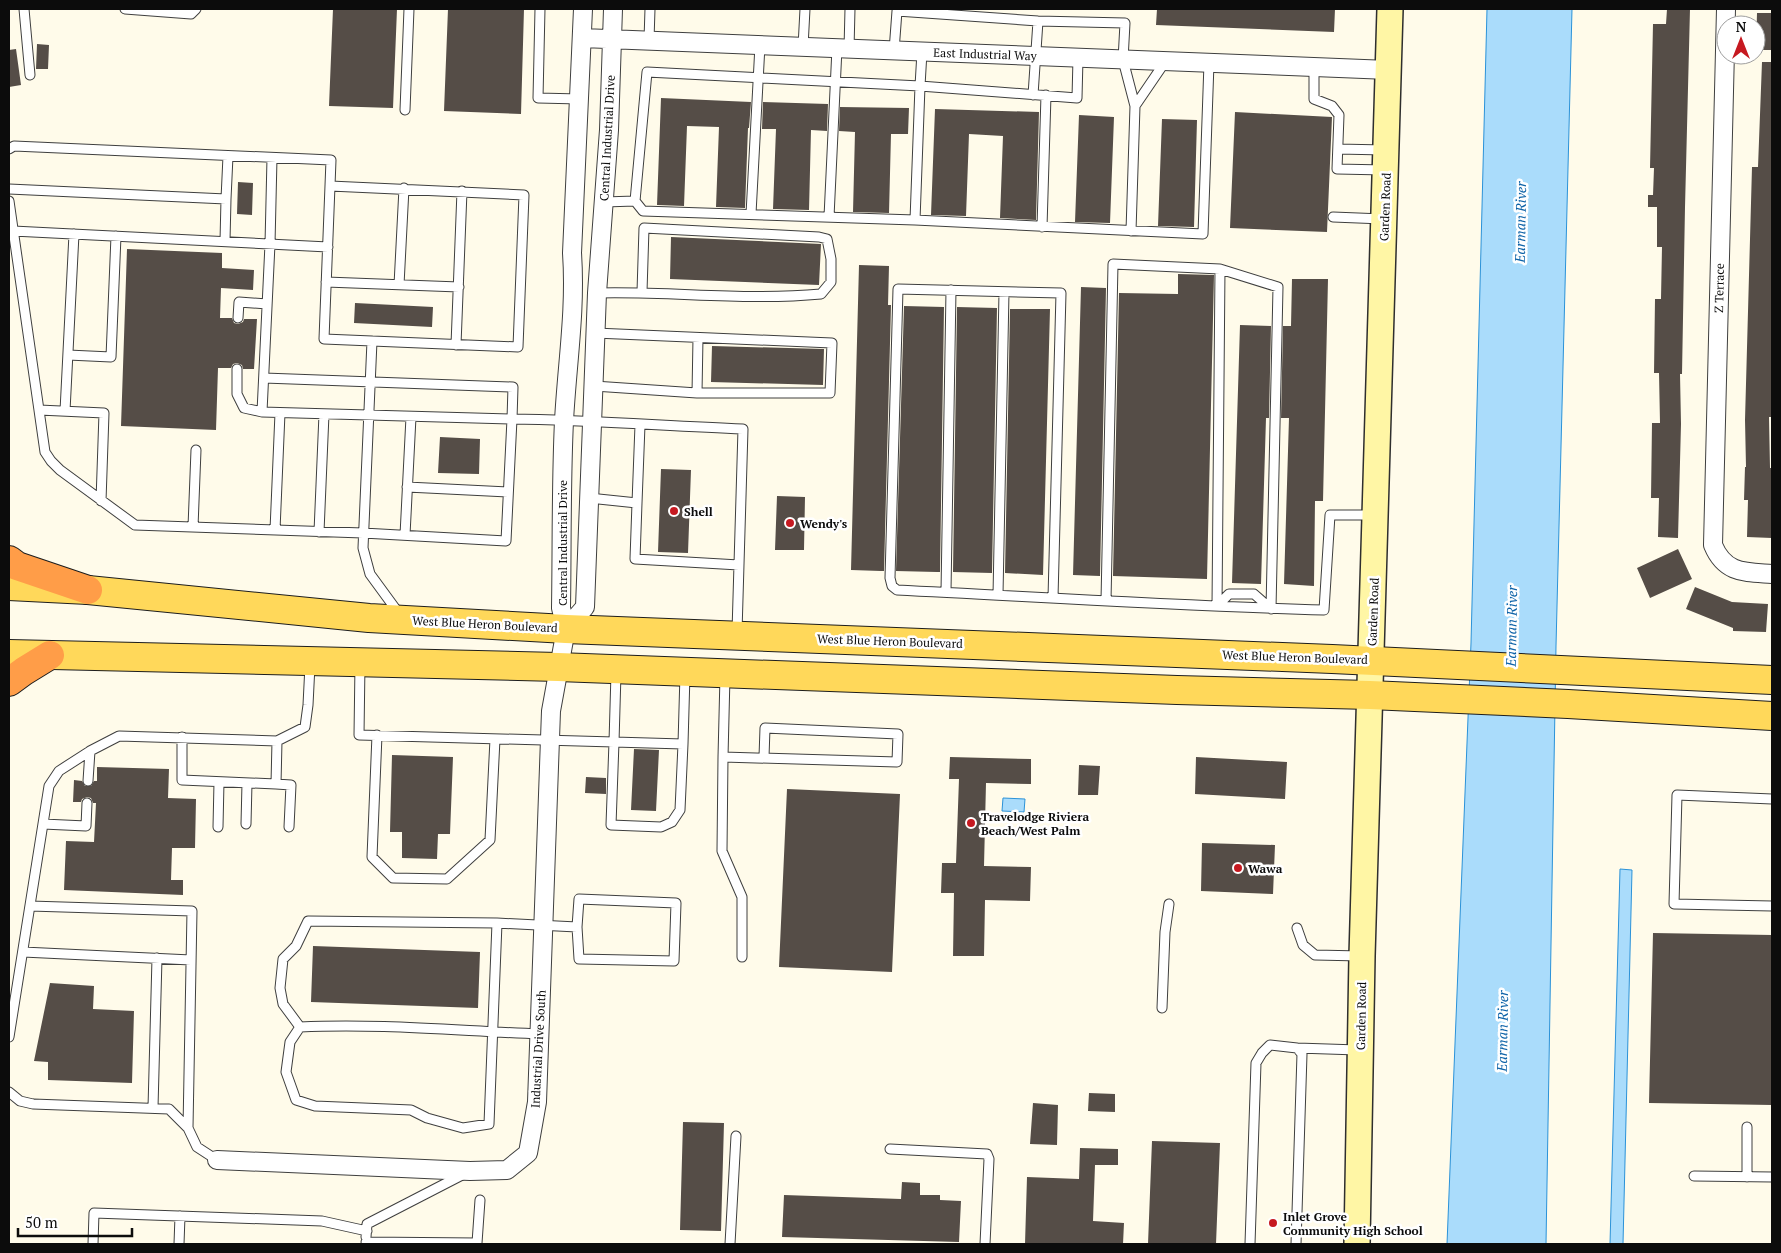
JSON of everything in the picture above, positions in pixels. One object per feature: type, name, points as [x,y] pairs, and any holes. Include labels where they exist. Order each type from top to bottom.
[{"type":"highway","points":[[9,560],[17,566],[88,590]]},
{"type":"highway","points":[[9,682],[50,655]]},
{"type":"main road","name":"West Blue Heron Boulevard","points":[[9,586],[88,590],[332,615],[566,629],[737,634],[1372,660],[1772,680]]},
{"type":"main road","points":[[9,654],[558,667],[1370,695],[1772,716]]},
{"type":"street","name":"Central Industrial Drive","points":[[566,629],[561,608],[564,420],[573,328],[574,284],[572,253],[583,9]]},
{"type":"street","name":"Central Industrial Drive","points":[[566,629],[585,607],[595,333],[609,130],[613,9]]},
{"type":"street","name":"Garden Road","points":[[1357,1244],[1362,956],[1390,9]]},
{"type":"street","name":"Z Terrace","points":[[1726,9],[1713,545],[1717,555],[1733,569],[1744,572],[1772,574]]},
{"type":"street","name":"East Industrial Way","points":[[582,38],[1389,70]]},
{"type":"street","name":"Industrial Drive South","points":[[217,1160],[470,1171],[507,1170],[528,1153],[537,1102],[550,711],[566,629]]},
{"type":"lane","points":[[24,9],[30,75]]},
{"type":"lane","points":[[125,9],[191,14],[196,9]]},
{"type":"lane","points":[[405,110],[408,9]]},
{"type":"lane","points":[[540,9],[538,98],[580,99]]},
{"type":"lane","points":[[649,40],[650,9]]},
{"type":"lane","points":[[802,47],[805,9]]},
{"type":"lane","points":[[829,217],[836,81],[850,9]]},
{"type":"lane","points":[[894,51],[896,11],[1038,21],[1125,23],[1123,60],[1135,106],[1131,231]]},
{"type":"lane","points":[[1033,95],[1038,21]]},
{"type":"lane","points":[[751,214],[760,45]]},
{"type":"lane","points":[[915,220],[922,52]]},
{"type":"lane","points":[[1078,58],[1077,98],[920,86],[647,72],[635,202],[643,211],[915,220],[1203,234],[1209,63]]},
{"type":"lane","points":[[1135,106],[1165,62]]},
{"type":"lane","points":[[1314,67],[1314,100],[1332,106],[1339,115],[1337,169],[1386,160]]},
{"type":"lane","points":[[1042,227],[1046,96]]},
{"type":"lane","points":[[9,149],[14,146],[331,160],[324,339],[518,347],[524,195],[330,186]]},
{"type":"lane","points":[[1338,149],[1386,160]]},
{"type":"lane","points":[[225,241],[228,156]]},
{"type":"lane","points":[[262,412],[272,158]]},
{"type":"lane","points":[[400,285],[404,188]]},
{"type":"lane","points":[[9,189],[226,199]]},
{"type":"lane","points":[[456,345],[462,191]]},
{"type":"lane","points":[[9,201],[45,452],[60,470],[135,525],[405,535],[506,541],[513,386],[264,378]]},
{"type":"lane","points":[[604,202],[635,202]]},
{"type":"lane","points":[[1333,217],[1384,219]]},
{"type":"lane","points":[[597,293],[642,292],[786,297],[821,294],[831,282],[831,260],[827,239],[819,237],[644,228],[642,292]]},
{"type":"lane","points":[[13,231],[328,247]]},
{"type":"lane","points":[[65,411],[74,234]]},
{"type":"lane","points":[[68,355],[111,357],[116,236]]},
{"type":"lane","points":[[1106,600],[1113,264],[1220,269],[1278,287],[1271,609]]},
{"type":"lane","points":[[1217,606],[1220,269]]},
{"type":"lane","points":[[326,282],[459,287]]},
{"type":"lane","points":[[1053,598],[1061,293],[898,289],[890,578],[892,586],[897,590],[1053,598],[1106,600],[1271,609],[1324,610],[1330,515],[1376,515]]},
{"type":"lane","points":[[946,592],[951,290]]},
{"type":"lane","points":[[998,595],[1004,292]]},
{"type":"lane","points":[[238,318],[238,302],[267,304]]},
{"type":"lane","points":[[594,386],[697,393],[830,393],[832,343],[595,333]]},
{"type":"lane","points":[[697,393],[698,338]]},
{"type":"lane","points":[[372,341],[363,548],[370,574],[403,620]]},
{"type":"lane","points":[[237,369],[236,394],[244,408],[262,412],[564,420],[743,429],[737,634]]},
{"type":"lane","points":[[39,410],[104,413],[101,501]]},
{"type":"lane","points":[[275,530],[280,413]]},
{"type":"lane","points":[[319,532],[324,414]]},
{"type":"lane","points":[[405,535],[411,417]]},
{"type":"lane","points":[[640,425],[635,559],[739,565]]},
{"type":"lane","points":[[194,527],[196,450]]},
{"type":"lane","points":[[407,487],[508,492]]},
{"type":"lane","points":[[589,498],[637,503]]},
{"type":"lane","points":[[1217,606],[1228,594],[1254,594],[1271,609]]},
{"type":"lane","points":[[9,1037],[49,786],[59,771],[90,751],[119,736],[277,742],[305,727],[310,662]]},
{"type":"lane","points":[[360,663],[359,735],[683,744]]},
{"type":"lane","points":[[616,670],[611,825],[660,827],[672,822],[680,810],[685,672]]},
{"type":"lane","points":[[725,673],[722,851],[742,897],[742,957]]},
{"type":"lane","points":[[723,756],[897,762],[898,734],[765,728],[764,757]]},
{"type":"lane","points":[[377,735],[372,857],[393,878],[447,879],[490,840],[495,739]]},
{"type":"lane","points":[[182,737],[182,780],[291,785],[289,827]]},
{"type":"lane","points":[[276,784],[277,742]]},
{"type":"lane","points":[[88,781],[90,751]]},
{"type":"lane","points":[[218,827],[219,782]]},
{"type":"lane","points":[[246,824],[247,783]]},
{"type":"lane","points":[[1772,799],[1677,795],[1674,904],[1772,906]]},
{"type":"lane","points":[[43,824],[86,826],[87,803]]},
{"type":"lane","points":[[579,899],[676,903],[674,961],[579,959],[577,927],[579,899]]},
{"type":"lane","points":[[1162,1008],[1165,932],[1170,904]]},
{"type":"lane","points":[[30,906],[192,911],[188,1128]]},
{"type":"lane","points":[[300,1027],[283,1004],[280,988],[283,959],[296,946],[308,920],[497,923],[577,927]]},
{"type":"lane","points":[[300,1027],[290,1042],[286,1072],[296,1100],[315,1106],[411,1110],[426,1118],[463,1128],[489,1124],[497,923]]},
{"type":"lane","points":[[1297,928],[1303,945],[1315,955],[1362,956]]},
{"type":"lane","points":[[23,952],[191,960]]},
{"type":"lane","points":[[153,1108],[157,958]]},
{"type":"lane","points":[[300,1027],[337,1025],[540,1034]]},
{"type":"lane","points":[[1250,1244],[1256,1063],[1270,1045],[1297,1048],[1361,1050]]},
{"type":"lane","points":[[1296,1244],[1302,1054],[1297,1048]]},
{"type":"lane","points":[[9,1092],[20,1101],[33,1104],[169,1109],[188,1128],[197,1147],[217,1160]]},
{"type":"lane","points":[[1746,1177],[1748,1128]]},
{"type":"lane","points":[[730,1244],[736,1136]]},
{"type":"lane","points":[[890,1149],[987,1154],[989,1159],[985,1244]]},
{"type":"lane","points":[[470,1171],[367,1224],[366,1243],[478,1243],[480,1200]]},
{"type":"lane","points":[[1694,1176],[1772,1177]]},
{"type":"lane","points":[[93,1244],[94,1213],[322,1221],[367,1232]]},
{"type":"lane","points":[[179,1244],[180,1216]]},
{"type":"water","name":"Earman River","points":[[1487,9],[1572,9],[1556,646],[1546,1244],[1447,1244],[1471,643]]},
{"type":"water","points":[[1003,798],[1025,799],[1024,812],[1002,811]]},
{"type":"water","points":[[1620,869],[1632,870],[1623,1244],[1610,1244]]},
{"type":"building","points":[[333,9],[397,9],[393,108],[329,106]]},
{"type":"building","points":[[448,9],[524,9],[521,114],[444,111]]},
{"type":"building","points":[[1157,9],[1335,9],[1334,32],[1156,25]]},
{"type":"building","points":[[1667,9],[1690,9],[1682,374],[1680,374],[1681,424],[1678,538],[1658,537],[1659,498],[1651,498],[1652,423],[1660,423],[1659,373],[1654,373],[1655,299],[1661,299],[1662,247],[1657,247],[1657,207],[1648,207],[1648,195],[1653,195],[1654,168],[1650,168],[1653,24],[1666,24]]},
{"type":"building","points":[[1757,13],[1772,13],[1772,50],[1766,50],[1766,15],[1757,15]]},
{"type":"building","points":[[37,44],[49,45],[48,69],[36,69]]},
{"type":"building","points":[[16,49],[21,85],[9,87],[9,50]]},
{"type":"building","points":[[1766,62],[1772,62],[1772,417],[1769,417],[1770,468],[1772,468],[1772,538],[1747,537],[1748,500],[1744,500],[1752,167],[1758,167],[1762,65],[1766,65]]},
{"type":"building","points":[[661,98],[751,102],[748,128],[745,208],[716,207],[719,127],[687,126],[684,206],[657,205]]},
{"type":"building","points":[[763,102],[828,104],[827,131],[811,130],[809,210],[773,209],[776,129],[762,129]]},
{"type":"building","points":[[840,107],[909,108],[908,134],[891,134],[889,213],[853,212],[855,132],[839,131]]},
{"type":"building","points":[[935,109],[1039,112],[1036,220],[1000,218],[1003,136],[969,134],[966,216],[931,215]]},
{"type":"building","points":[[1235,112],[1332,117],[1327,232],[1230,228]]},
{"type":"building","points":[[1079,115],[1114,117],[1110,223],[1075,222]]},
{"type":"building","points":[[1162,119],[1197,120],[1194,227],[1158,226]]},
{"type":"building","points":[[238,182],[253,183],[252,215],[237,214]]},
{"type":"building","points":[[671,237],[821,244],[819,285],[670,279]]},
{"type":"building","points":[[127,249],[222,253],[222,268],[254,270],[253,290],[221,288],[220,318],[232,318],[234,323],[238,324],[243,322],[244,319],[257,319],[254,369],[243,369],[242,365],[237,363],[233,364],[231,368],[218,368],[216,430],[121,426]]},
{"type":"building","points":[[859,265],[889,266],[888,305],[891,305],[884,571],[851,570]]},
{"type":"building","points":[[1178,274],[1214,275],[1207,579],[1113,576],[1119,293],[1178,294]]},
{"type":"building","points":[[1292,279],[1328,279],[1323,501],[1315,501],[1314,586],[1284,584],[1289,418],[1281,418],[1283,326],[1291,326]]},
{"type":"building","points":[[1081,287],[1106,288],[1100,576],[1073,575]]},
{"type":"building","points":[[355,303],[433,307],[432,327],[354,323]]},
{"type":"building","points":[[904,306],[944,307],[940,572],[896,571]]},
{"type":"building","points":[[957,307],[997,308],[992,573],[953,572]]},
{"type":"building","points":[[1010,309],[1050,309],[1043,575],[1005,573]]},
{"type":"building","points":[[1240,325],[1271,326],[1269,418],[1266,418],[1261,584],[1232,583]]},
{"type":"building","points":[[712,346],[824,349],[823,385],[711,382]]},
{"type":"building","points":[[440,437],[480,439],[479,474],[438,473]]},
{"type":"building","name":"Shell","points":[[661,469],[691,470],[688,553],[658,552]]},
{"type":"building","name":"Wendy's","points":[[777,496],[805,497],[804,550],[775,550]]},
{"type":"building","points":[[1678,549],[1692,579],[1650,598],[1637,568]]},
{"type":"building","points":[[1695,587],[1732,602],[1768,604],[1766,632],[1733,631],[1733,628],[1686,609]]},
{"type":"building","points":[[634,749],[659,750],[656,811],[631,810]]},
{"type":"building","points":[[392,755],[453,757],[450,834],[438,834],[437,859],[402,858],[402,832],[390,832]]},
{"type":"building","name":"Travelodge Riviera Beach/West Palm","points":[[950,757],[1031,759],[1031,784],[986,783],[984,866],[1031,867],[1030,901],[985,900],[984,956],[953,956],[954,893],[941,893],[942,863],[956,863],[959,779],[949,779]]},
{"type":"building","points":[[1196,757],[1287,762],[1285,799],[1195,794]]},
{"type":"building","points":[[1079,765],[1100,766],[1098,795],[1078,795]]},
{"type":"building","points":[[97,767],[169,769],[168,798],[196,799],[195,848],[172,848],[171,880],[183,880],[183,895],[64,890],[66,841],[94,842],[96,803],[93,803],[91,798],[87,797],[82,799],[81,802],[73,802],[74,780],[82,781],[85,786],[91,786],[94,781],[97,781]]},
{"type":"building","points":[[586,777],[606,778],[606,794],[585,793]]},
{"type":"building","points":[[787,789],[900,794],[892,972],[779,967]]},
{"type":"building","name":"Wawa","points":[[1202,843],[1275,845],[1273,894],[1201,891]]},
{"type":"building","points":[[1653,933],[1772,935],[1772,1105],[1649,1103]]},
{"type":"building","points":[[313,946],[480,952],[478,1008],[311,1002]]},
{"type":"building","points":[[50,983],[94,986],[93,1009],[134,1011],[132,1083],[48,1080],[48,1062],[34,1061]]},
{"type":"building","points":[[1089,1093],[1115,1094],[1115,1112],[1088,1111]]},
{"type":"building","points":[[1033,1103],[1058,1105],[1057,1145],[1030,1144]]},
{"type":"building","points":[[683,1122],[724,1123],[721,1231],[680,1230]]},
{"type":"building","points":[[1152,1141],[1220,1143],[1216,1244],[1148,1244]]},
{"type":"building","points":[[1080,1148],[1118,1149],[1118,1165],[1095,1165],[1093,1221],[1124,1223],[1123,1244],[1025,1244],[1027,1177],[1079,1179]]},
{"type":"building","points":[[902,1182],[920,1183],[920,1195],[940,1195],[940,1200],[961,1201],[959,1242],[782,1237],[784,1195],[901,1199]]},
{"type":"place","name":"Shell","points":[[674,511]]},
{"type":"place","name":"Wendy's","points":[[790,523]]},
{"type":"place","name":"Travelodge Riviera Beach/West Palm","points":[[971,823]]},
{"type":"place","name":"Wawa","points":[[1238,868]]},
{"type":"place","name":"Inlet Grove Community High School","points":[[1273,1223]]}]
